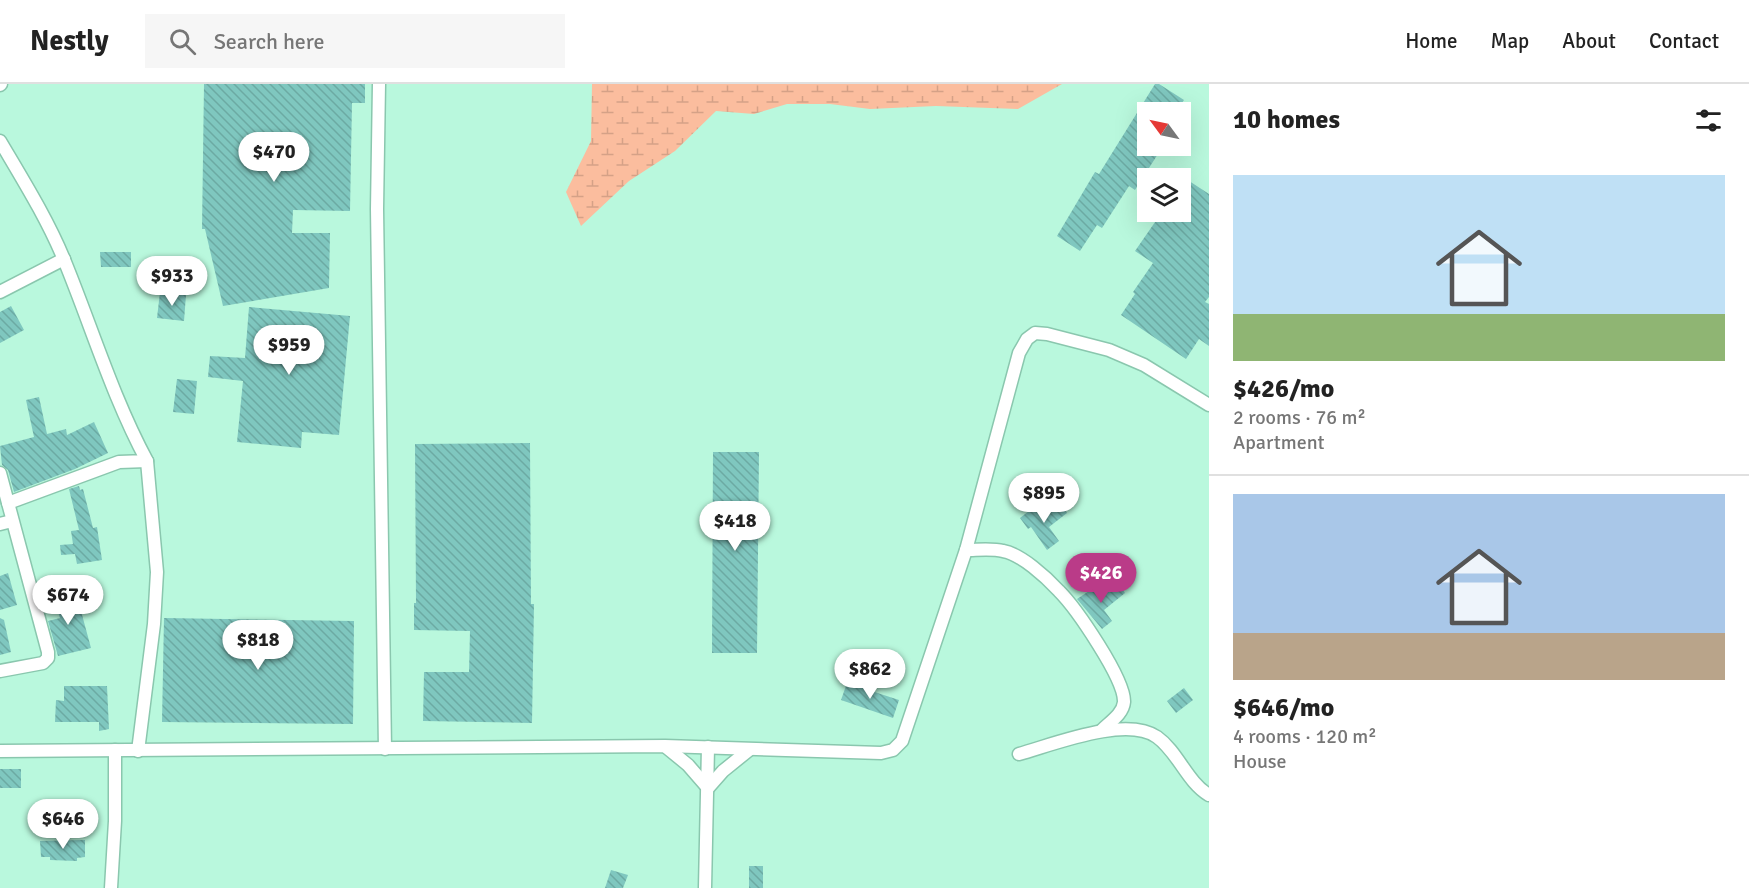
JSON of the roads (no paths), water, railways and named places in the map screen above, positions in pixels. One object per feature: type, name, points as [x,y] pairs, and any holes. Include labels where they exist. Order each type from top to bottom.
[{"type":"street","points":[[378,84],[377,209],[386,749]]},
{"type":"street","points":[[0,141],[26,184],[64,259],[130,430],[147,461],[157,572],[154,624],[138,751]]},
{"type":"street","points":[[0,292],[64,259]]},
{"type":"street","points":[[0,751],[665,746],[881,753],[893,750],[902,741],[966,550],[1019,353],[1027,339],[1035,333],[1047,334],[1109,350],[1144,365],[1209,405]]},
{"type":"street","points":[[8,503],[119,462],[147,461]]},
{"type":"street","points":[[0,473],[8,503],[6,523],[48,652],[48,658],[42,663],[0,671]]},
{"type":"street","points":[[966,550],[1004,550],[1029,564],[1060,591],[1091,633],[1118,681],[1124,700],[1122,710],[1102,730]]},
{"type":"street","points":[[1019,754],[1102,730],[1134,730],[1156,736],[1183,765],[1200,789],[1209,795]]},
{"type":"street","points":[[665,746],[688,765],[708,788]]},
{"type":"street","points":[[705,888],[708,747]]},
{"type":"street","points":[[111,888],[115,821],[115,750]]},
{"type":"street","points":[[708,788],[723,771],[749,750]]}]
